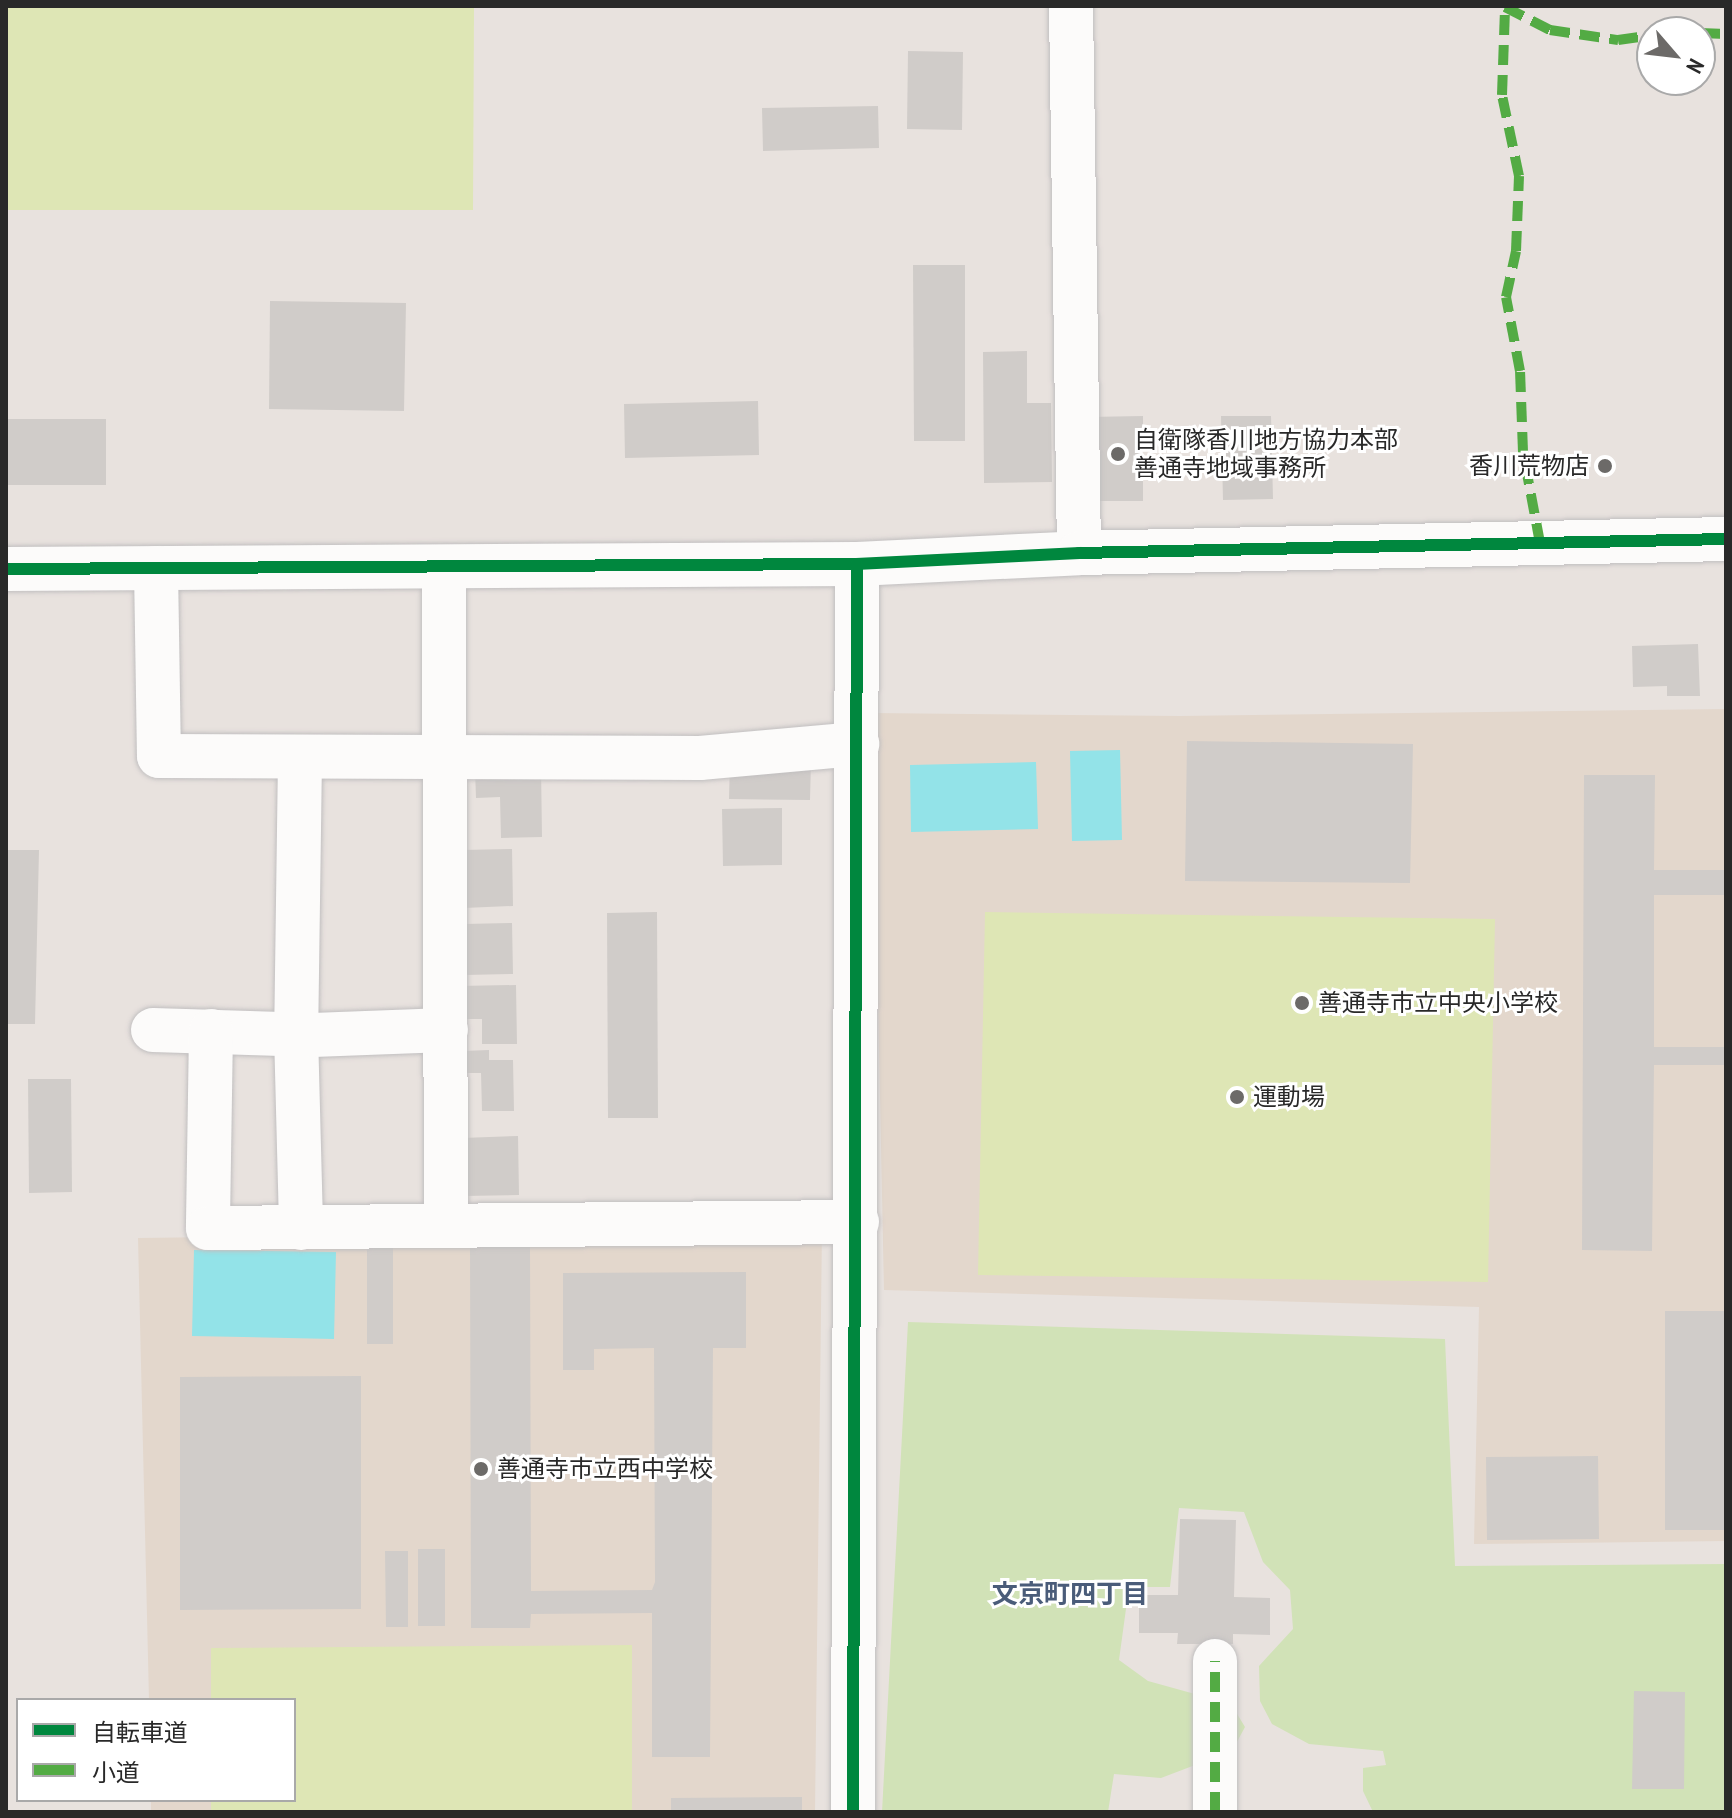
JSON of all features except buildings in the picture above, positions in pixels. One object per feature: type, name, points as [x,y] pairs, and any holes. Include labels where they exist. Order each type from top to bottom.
[{"type":"street","points":[[1071,6],[1079,553]]},
{"type":"street","points":[[6,569],[857,564],[1079,553],[1726,539]]},
{"type":"street","points":[[853,1812],[857,564]]},
{"type":"street","points":[[444,567],[446,1226]]},
{"type":"street","points":[[156,568],[159,756],[700,758],[857,744]]},
{"type":"street","points":[[300,758],[296,1033],[301,1228]]},
{"type":"street","points":[[153,1030],[296,1033],[446,1030]]},
{"type":"street","points":[[211,1031],[208,1228],[857,1222]]},
{"type":"street","points":[[1215,1661],[1215,1812]]},
{"type":"shaded area","name":"善通寺市立中央小学校","points":[[1726,709],[1726,1541],[1474,1544],[1479,1307],[884,1290],[872,713],[1180,716]]},
{"type":"shaded area","name":"善通寺市立西中学校","points":[[822,1229],[815,1812],[151,1812],[151,1802],[296,1802],[296,1698],[149,1698],[138,1238]]},
{"type":"green space","points":[[6,6],[474,6],[473,210],[6,210]]},
{"type":"green space","name":"運動場","points":[[985,912],[1495,919],[1488,1282],[978,1275]]},
{"type":"green space","points":[[908,1322],[1445,1339],[1455,1566],[1726,1564],[1726,1812],[1373,1812],[1363,1791],[1363,1768],[1386,1765],[1383,1751],[1309,1744],[1272,1724],[1260,1701],[1259,1666],[1293,1629],[1290,1590],[1263,1562],[1244,1512],[1179,1508],[1170,1587],[1129,1587],[1119,1660],[1148,1681],[1231,1704],[1245,1727],[1232,1751],[1161,1778],[1114,1774],[1108,1812],[882,1812]]},
{"type":"green space","points":[[632,1645],[632,1812],[211,1812],[211,1802],[296,1802],[296,1698],[211,1698],[211,1648]]},
{"type":"water","points":[[1120,750],[1122,840],[1072,841],[1070,751]]},
{"type":"water","points":[[1036,762],[1038,829],[911,832],[910,765]]},
{"type":"water","points":[[194,1250],[336,1252],[334,1339],[192,1336]]},
{"type":"marked path","points":[[1540,543],[1523,452],[1520,371],[1506,297],[1516,251],[1519,176],[1502,95],[1505,7],[1550,30],[1618,40],[1636,37]]},
{"type":"marked path","points":[[1716,34],[1726,34]]},
{"type":"marked path","points":[[1215,1661],[1215,1812]]},
{"type":"cycle path","points":[[6,569],[857,564],[1079,553],[1726,539]]},
{"type":"cycle path","points":[[853,1812],[857,564]]},
{"type":"place","name":"自衛隊香川地方協力本部 善通寺地域事務所","points":[[1118,454]]},
{"type":"place","name":"香川荒物店","points":[[1605,466]]},
{"type":"place","name":"善通寺市立中央小学校","points":[[1302,1003]]},
{"type":"place","name":"運動場","points":[[1237,1097]]},
{"type":"place","name":"善通寺市立西中学校","points":[[481,1469]]},
{"type":"district","name":"文京町四丁目","points":[[1070,1594]]}]
